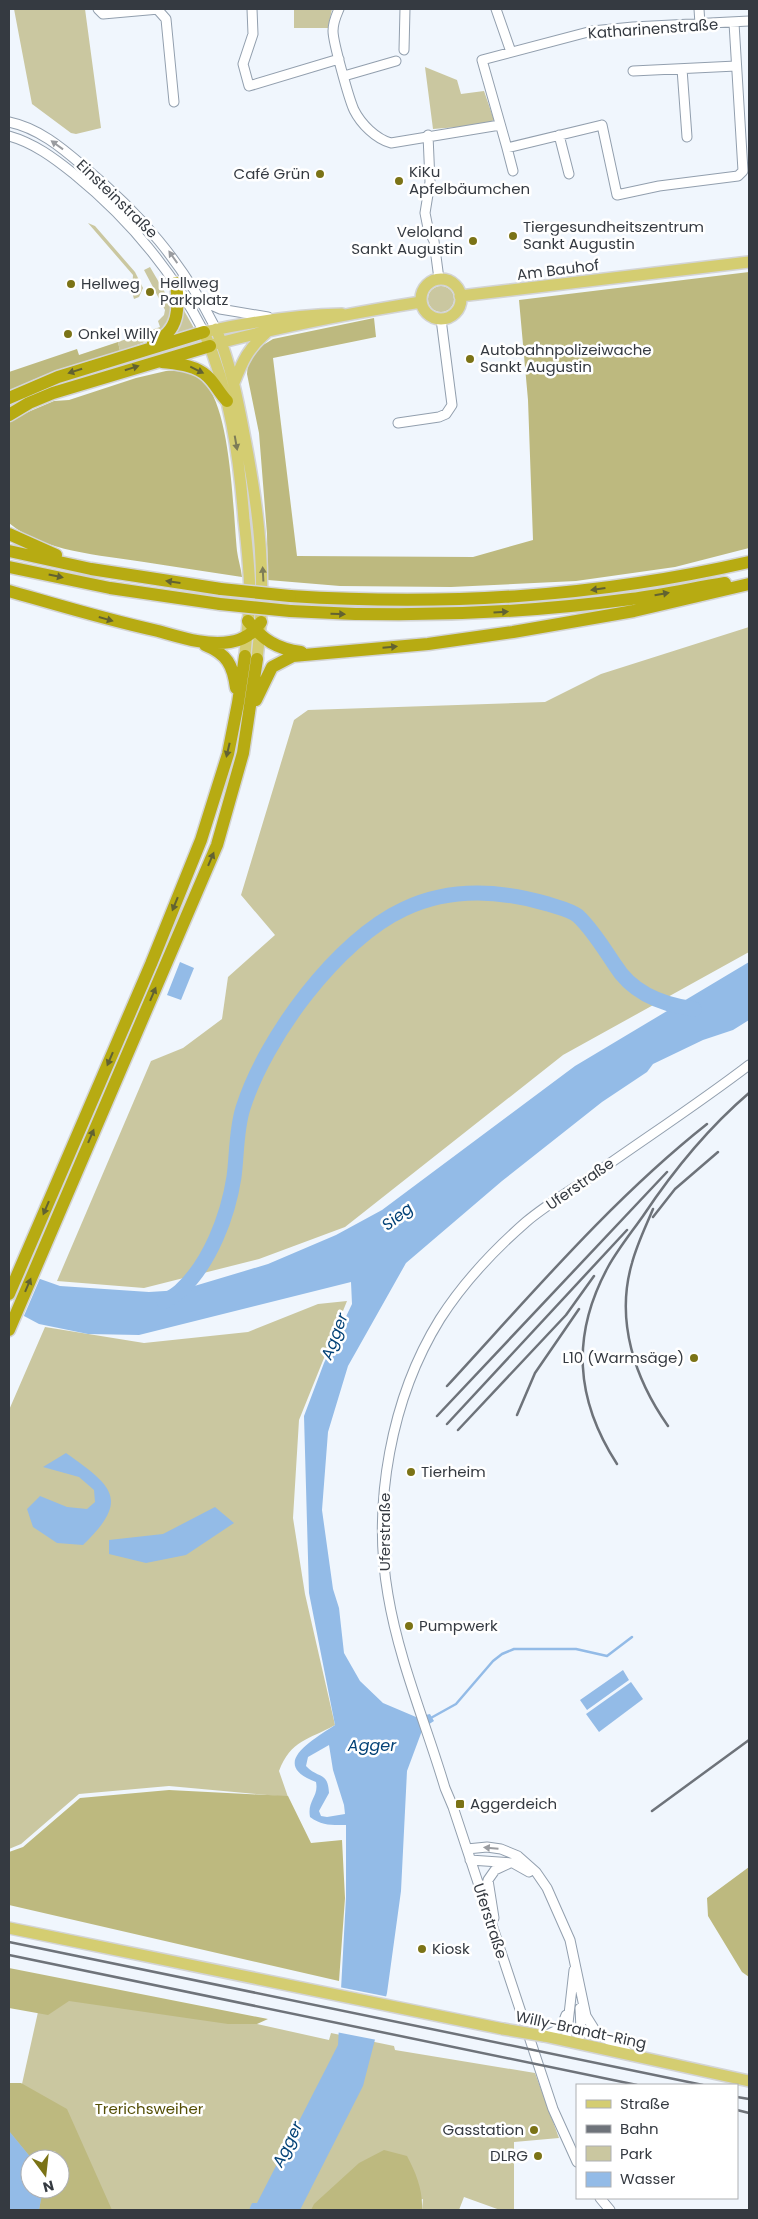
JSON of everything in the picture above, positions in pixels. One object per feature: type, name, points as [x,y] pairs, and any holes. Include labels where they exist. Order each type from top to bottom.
[{"type":"highway","points":[[121,356],[158,341],[172,327],[179,307],[176,283]]},
{"type":"highway","points":[[9,398],[38,384],[121,356],[210,331]]},
{"type":"highway","points":[[9,415],[29,402],[52,393],[215,344]]},
{"type":"highway","points":[[154,362],[179,364],[199,370],[206,375],[227,401]]},
{"type":"highway","points":[[9,534],[23,542],[91,569]]},
{"type":"highway","points":[[9,551],[91,569],[221,589],[290,596],[391,601],[468,600],[567,592],[631,584],[749,562]]},
{"type":"highway","points":[[9,567],[110,588],[220,604],[290,611],[390,615],[458,615],[541,609],[634,599],[749,578]]},
{"type":"highway","points":[[250,714],[272,667],[293,656],[306,653],[428,644],[513,632],[634,611],[749,584]]},
{"type":"highway","points":[[9,591],[112,621],[194,640],[231,642],[254,629],[278,648],[306,653]]},
{"type":"highway","points":[[194,640],[226,656],[233,671],[238,703]]},
{"type":"highway","points":[[9,1294],[201,840],[228,754],[238,703],[251,658]]},
{"type":"highway","points":[[9,1330],[217,845],[232,795],[250,714],[251,658]]},
{"type":"main road","name":"Am Bauhof","points":[[460,296],[749,262]]},
{"type":"main road","points":[[439,279],[450,282],[459,290],[460,296],[460,303],[454,314],[441,319],[426,312],[421,302],[424,290],[428,284],[439,279]]},
{"type":"main road","points":[[251,658],[263,578],[259,518],[234,383],[210,331],[236,324],[276,318],[342,314],[421,302]]},
{"type":"main road","points":[[215,344],[316,322],[342,314]]},
{"type":"main road","points":[[234,383],[243,358],[266,332]]},
{"type":"main road","points":[[215,344],[238,454],[254,629]]},
{"type":"main road","name":"Willy-Brandt-Ring","points":[[9,1928],[407,2010],[549,2036],[749,2081]]},
{"type":"street","points":[[98,9],[103,14],[158,9],[166,19],[174,102]]},
{"type":"street","points":[[252,9],[253,34],[243,64],[249,86],[339,60]]},
{"type":"street","points":[[339,9],[334,20],[333,34],[339,60],[354,111],[376,137],[391,143],[500,125],[513,171]]},
{"type":"street","points":[[404,50],[405,9]]},
{"type":"street","points":[[496,9],[511,52]]},
{"type":"street","points":[[699,9],[700,24]]},
{"type":"street","name":"Katharinenstraße","points":[[500,125],[482,60],[592,31],[749,21]]},
{"type":"street","points":[[507,148],[602,125],[617,195],[659,186],[738,176],[743,171],[734,23]]},
{"type":"street","points":[[344,76],[396,61]]},
{"type":"street","points":[[633,71],[736,66]]},
{"type":"street","points":[[682,70],[687,137]]},
{"type":"street","name":"Einsteinstraße","points":[[9,122],[40,133],[105,184],[152,230],[178,264],[202,301],[210,331]]},
{"type":"street","name":"Einsteinstraße","points":[[9,136],[38,148],[89,187],[142,238],[210,331]]},
{"type":"street","points":[[428,136],[430,182],[425,213],[428,228],[434,240],[439,279]]},
{"type":"street","points":[[560,136],[569,174]]},
{"type":"street","points":[[202,301],[220,309],[276,318]]},
{"type":"street","points":[[398,423],[439,417],[446,414],[452,405],[441,319]]},
{"type":"street","name":"Uferstraße","points":[[576,2160],[561,2131],[492,1928],[398,1640],[388,1597],[383,1554],[383,1499],[388,1458],[396,1422],[407,1389],[440,1319],[486,1259],[528,1220],[749,1064]]},
{"type":"street","points":[[467,1849],[487,1847],[501,1849],[518,1856],[536,1872],[547,1888],[561,1917],[574,1955],[586,2016],[596,2032],[631,2055]]},
{"type":"street","points":[[470,1860],[513,1862],[528,1870],[551,1899]]},
{"type":"street","points":[[492,1928],[494,1920],[488,1880],[495,1870],[513,1862]]},
{"type":"street","points":[[572,2042],[574,1955]]},
{"type":"street","points":[[549,2036],[557,2031],[565,2022],[573,1978]]},
{"type":"street","points":[[572,2042],[580,2028],[580,1993]]},
{"type":"street","points":[[601,2199],[610,2210]]},
{"type":"green space","points":[[14,9],[85,9],[101,128],[76,134],[71,133],[32,104]]},
{"type":"green space","points":[[294,9],[332,9],[328,28],[294,28]]},
{"type":"green space","points":[[425,67],[457,80],[461,94],[484,91],[494,120],[483,125],[433,129]]},
{"type":"green space","points":[[88,223],[95,226],[135,272],[143,288],[139,297],[134,299],[132,292],[133,275]]},
{"type":"green space","points":[[150,267],[174,308],[166,326],[154,337],[120,351],[118,342],[160,327],[158,321],[164,315],[165,310],[144,270]]},
{"type":"green space","points":[[441,286],[450,290],[454,299],[450,308],[441,312],[432,308],[428,299],[432,290]]},
{"type":"green space","points":[[182,307],[195,330],[171,336]]},
{"type":"green space","points":[[749,627],[749,952],[563,1055],[345,1227],[259,1259],[144,1288],[57,1281],[151,1061],[183,1048],[222,1019],[228,977],[275,935],[241,895],[294,720],[308,710],[545,702],[601,674]]},
{"type":"green space","points":[[347,1301],[299,1420],[293,1518],[305,1594],[335,1725],[301,1742],[289,1753],[279,1771],[288,1797],[169,1786],[79,1794],[21,1844],[9,1849],[9,1410],[45,1327],[144,1343],[248,1332],[318,1304]]},
{"type":"green space","name":"Trerichsweiher","points":[[47,1988],[239,2024],[257,2024],[329,2040],[331,2033],[394,2046],[395,2050],[535,2073],[559,2138],[514,2142],[514,2210],[500,2210],[464,2197],[459,2210],[422,2210],[423,2199],[383,2210],[9,2210],[9,2088],[22,2084],[38,2012],[40,2013]]},
{"type":"shaded area","points":[[749,272],[749,548],[675,567],[576,581],[451,587],[340,586],[268,580],[267,534],[259,433],[247,374],[248,362],[258,348],[273,339],[374,318],[376,337],[273,358],[297,556],[473,557],[533,540],[528,400],[519,300]]},
{"type":"shaded area","points":[[118,342],[120,351],[33,380],[9,393],[9,372],[77,349],[79,355]]},
{"type":"shaded area","points":[[166,371],[178,371],[194,375],[207,386],[215,400],[221,419],[230,465],[237,551],[242,577],[73,551],[23,533],[9,523],[9,422],[54,401],[69,400],[136,378]]},
{"type":"shaded area","points":[[169,1790],[288,1796],[311,1843],[342,1840],[345,1898],[339,1981],[9,1905],[9,1852],[23,1847],[80,1798]]},
{"type":"shaded area","points":[[749,1867],[749,1977],[742,1972],[708,1916],[707,1898]]},
{"type":"shaded area","points":[[9,1968],[268,2019],[257,2024],[228,2024],[69,2001],[48,2015],[9,2008]]},
{"type":"shaded area","points":[[9,2083],[21,2083],[67,2109],[112,2210],[39,2210],[41,2199],[70,2199],[70,2149],[24,2149],[9,2131]]},
{"type":"shaded area","points":[[384,2150],[407,2156],[418,2182],[422,2210],[311,2210],[314,2204],[359,2163]]},
{"type":"water","points":[[180,962],[194,968],[181,1000],[167,995]]},
{"type":"water","points":[[749,962],[749,1020],[733,1030],[703,1040],[653,1064],[647,1072],[602,1102],[502,1181],[406,1263],[348,1366],[328,1432],[322,1510],[333,1589],[339,1608],[344,1653],[360,1681],[383,1703],[416,1717],[430,1714],[434,1721],[423,1728],[407,1771],[401,1891],[387,1993],[363,2086],[300,2210],[249,2210],[252,2203],[257,2203],[338,2045],[346,1897],[346,1825],[323,1823],[310,1817],[310,1806],[316,1791],[316,1782],[302,1775],[296,1768],[295,1760],[299,1752],[307,1745],[335,1725],[309,1593],[304,1416],[324,1363],[352,1304],[351,1282],[139,1335],[88,1334],[39,1324],[9,1308],[9,1268],[60,1286],[149,1292],[181,1290],[268,1264],[336,1235],[382,1210],[575,1066]],"holes":[[[329,1745],[333,1770],[345,1814],[321,1816],[319,1811],[329,1793],[327,1781],[306,1766],[308,1757]]]},
{"type":"water","points":[[66,1453],[95,1475],[110,1494],[111,1504],[107,1516],[83,1545],[57,1543],[33,1527],[27,1509],[40,1496],[67,1507],[87,1509],[95,1502],[94,1490],[79,1477],[43,1467]]},
{"type":"water","points":[[215,1507],[234,1523],[186,1555],[146,1563],[109,1554],[109,1540],[163,1534]]},
{"type":"water","points":[[623,1670],[629,1680],[587,1710],[580,1700]]},
{"type":"water","points":[[631,1682],[643,1699],[599,1732],[586,1714]]},
{"type":"water","points":[[9,2131],[24,2149],[20,2149],[20,2199],[41,2199],[39,2210],[9,2210]]},
{"type":"pier","points":[[9,1266],[41,1276],[23,1318],[9,1311]]},
{"type":"pier","points":[[339,1987],[389,1997],[377,2040],[336,2032]]},
{"type":"waterway","points":[[164,1302],[179,1292],[191,1279],[209,1253],[216,1238],[231,1192],[239,1125],[243,1108],[253,1081],[286,1022],[329,967],[354,943],[379,924],[404,909],[439,897],[475,893],[530,899],[564,909],[575,914],[583,921],[622,975],[630,983],[660,1001],[694,1009]]},
{"type":"waterway","points":[[429,1719],[456,1704],[493,1661],[502,1654],[514,1649],[576,1649],[607,1656],[632,1637]]},
{"type":"railway","points":[[617,1464],[603,1440],[593,1415],[586,1391],[583,1367],[588,1317],[596,1292],[616,1254],[666,1183],[705,1136],[749,1093]]},
{"type":"railway","points":[[447,1386],[604,1217],[672,1153],[707,1124]]},
{"type":"railway","points":[[653,1217],[675,1189],[718,1152]]},
{"type":"railway","points":[[437,1416],[667,1172]]},
{"type":"railway","points":[[653,1209],[639,1242],[627,1285],[627,1328],[631,1349],[646,1389],[668,1426]]},
{"type":"railway","points":[[447,1424],[627,1230]]},
{"type":"railway","points":[[458,1430],[566,1315],[594,1276]]},
{"type":"railway","points":[[517,1415],[535,1373],[579,1309]]},
{"type":"railway","points":[[652,1811],[749,1740]]},
{"type":"railway","points":[[9,1942],[698,2084]]},
{"type":"railway","points":[[9,1955],[632,2084]]},
{"type":"railway","points":[[738,2097],[749,2099]]},
{"type":"railway","points":[[738,2110],[749,2113]]},
{"type":"place","name":"Café Grün","points":[[320,174]]},
{"type":"place","name":"KiKu Apfelbäumchen","points":[[399,181]]},
{"type":"place","name":"Tiergesundheitszentrum Sankt Augustin","points":[[513,236]]},
{"type":"place","name":"Veloland Sankt Augustin","points":[[473,241]]},
{"type":"place","name":"Hellweg","points":[[71,284]]},
{"type":"place","name":"Hellweg Parkplatz","points":[[150,292]]},
{"type":"place","name":"Onkel Willy","points":[[68,334]]},
{"type":"place","name":"Autobahnpolizeiwache Sankt Augustin","points":[[470,359]]},
{"type":"place","name":"L10 (Warmsäge)","points":[[694,1358]]},
{"type":"place","name":"Tierheim","points":[[411,1472]]},
{"type":"place","name":"Pumpwerk","points":[[409,1626]]},
{"type":"place","name":"Aggerdeich","points":[[460,1804]]},
{"type":"place","name":"Kiosk","points":[[422,1949]]},
{"type":"place","name":"Gasstation","points":[[534,2130]]},
{"type":"place","name":"DLRG","points":[[538,2156]]},
{"type":"water label","name":"Sieg","points":[[397,1216]]},
{"type":"water label","name":"Agger","points":[[334,1336]]},
{"type":"water label","name":"Agger","points":[[372,1745]]},
{"type":"water label","name":"Agger","points":[[287,2144]]}]
